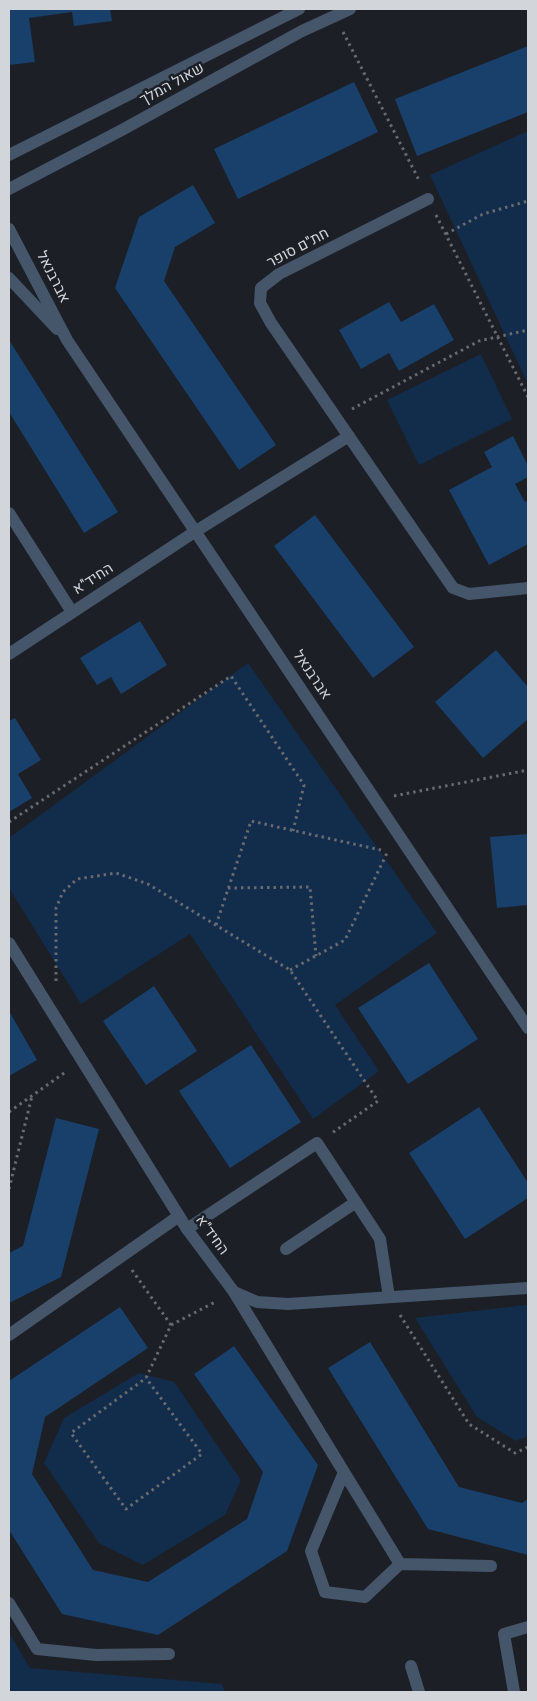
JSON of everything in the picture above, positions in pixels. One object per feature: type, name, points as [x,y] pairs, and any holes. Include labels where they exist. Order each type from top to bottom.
[{"type":"street","name":"שאול המלך","points":[[9,155],[299,9]]},
{"type":"street","name":"שאול המלך","points":[[9,189],[120,132],[302,31],[350,9]]},
{"type":"street","name":"חת\"ם סופר","points":[[428,199],[279,274],[261,288],[260,303],[270,323],[453,588],[469,594],[528,588]]},
{"type":"street","name":"אברבנאל","points":[[9,229],[67,340],[528,1028]]},
{"type":"street","name":"אברבנאל","points":[[9,278],[67,340]]},
{"type":"street","points":[[196,530],[349,436]]},
{"type":"street","points":[[9,513],[72,612]]},
{"type":"street","name":"החיד\"א","points":[[9,654],[196,530]]},
{"type":"street","name":"החיד\"א","points":[[9,943],[187,1229],[234,1292],[257,1302],[288,1304],[528,1288]]},
{"type":"street","points":[[187,1229],[317,1143],[380,1239],[389,1297]]},
{"type":"street","points":[[286,1249],[356,1202]]},
{"type":"street","points":[[9,1335],[179,1216]]},
{"type":"street","points":[[234,1292],[400,1564]]},
{"type":"street","points":[[344,1472],[311,1551],[325,1592],[364,1597],[400,1564],[490,1566]]},
{"type":"street","points":[[9,1603],[37,1649],[96,1655],[169,1654]]},
{"type":"street","points":[[514,1692],[504,1634],[528,1627]]},
{"type":"street","points":[[411,1666],[419,1692]]},
{"type":"path","points":[[446,234],[483,214],[528,201]]},
{"type":"path","points":[[336,418],[479,341],[528,330]]},
{"type":"path","points":[[9,822],[231,676],[304,785],[293,830]]},
{"type":"path","points":[[376,799],[528,770]]},
{"type":"path","points":[[216,925],[251,821],[388,851],[345,940],[290,970]]},
{"type":"path","points":[[56,982],[56,908],[63,892],[77,879],[116,873],[148,884],[290,970],[378,1101],[317,1143]]},
{"type":"path","points":[[228,888],[310,887],[316,956]]},
{"type":"path","points":[[9,1112],[82,1060]]},
{"type":"path","points":[[9,1189],[32,1096]]},
{"type":"path","points":[[122,1255],[171,1325]]},
{"type":"path","points":[[146,1378],[202,1454],[126,1509],[70,1433],[146,1378],[171,1325],[234,1292]]},
{"type":"path","points":[[389,1297],[469,1424],[515,1453],[528,1447]]},
{"type":"shaded area","points":[[528,131],[528,384],[430,175]]},
{"type":"shaded area","points":[[481,354],[512,419],[419,465],[387,400]]},
{"type":"shaded area","points":[[248,663],[437,933],[335,1005],[379,1071],[313,1119],[190,934],[81,1004],[9,888],[9,838]]},
{"type":"shaded area","points":[[526,1305],[528,1309],[528,1436],[516,1441],[477,1417],[415,1318]]},
{"type":"shaded area","points":[[139,1373],[174,1382],[241,1480],[225,1515],[143,1565],[99,1543],[44,1463],[64,1418]]},
{"type":"shaded area","points":[[9,1633],[30,1668],[222,1684],[225,1692],[9,1692]]},
{"type":"building","points":[[9,9],[110,9],[112,21],[74,26],[72,12],[29,18],[35,62],[9,65]]},
{"type":"building","points":[[528,46],[528,112],[417,156],[395,99]]},
{"type":"building","points":[[354,82],[378,132],[238,199],[214,149]]},
{"type":"building","points":[[193,185],[215,223],[175,247],[164,281],[276,445],[239,470],[115,288],[139,217]]},
{"type":"building","points":[[389,302],[401,322],[434,304],[454,340],[399,371],[389,353],[361,369],[339,330]]},
{"type":"building","points":[[9,340],[118,512],[84,533],[9,412]]},
{"type":"building","points":[[513,436],[528,466],[528,477],[515,484],[525,502],[528,500],[528,544],[489,565],[449,490],[492,467],[484,452]]},
{"type":"building","points":[[315,515],[414,647],[373,678],[274,546]]},
{"type":"building","points":[[140,621],[167,665],[121,694],[111,677],[97,685],[80,658]]},
{"type":"building","points":[[496,650],[528,687],[528,719],[483,758],[435,702]]},
{"type":"building","points":[[15,718],[41,760],[18,774],[32,798],[9,812],[9,721]]},
{"type":"building","points":[[528,834],[528,905],[497,908],[490,837]]},
{"type":"building","points":[[429,963],[478,1039],[408,1084],[358,1008]]},
{"type":"building","points":[[154,986],[197,1051],[146,1085],[103,1021]]},
{"type":"building","points":[[9,1011],[37,1060],[9,1076]]},
{"type":"building","points":[[251,1045],[301,1122],[230,1168],[179,1091]]},
{"type":"building","points":[[479,1107],[528,1183],[528,1198],[465,1239],[409,1153]]},
{"type":"building","points":[[56,1118],[99,1129],[61,1277],[9,1303],[9,1253],[23,1246]]},
{"type":"building","points":[[120,1307],[148,1348],[45,1417],[32,1474],[93,1570],[148,1582],[247,1519],[263,1472],[194,1374],[234,1346],[318,1465],[287,1551],[158,1635],[62,1614],[9,1530],[9,1381]]},
{"type":"building","points":[[370,1342],[459,1487],[522,1503],[528,1499],[528,1555],[428,1529],[328,1368]]}]
